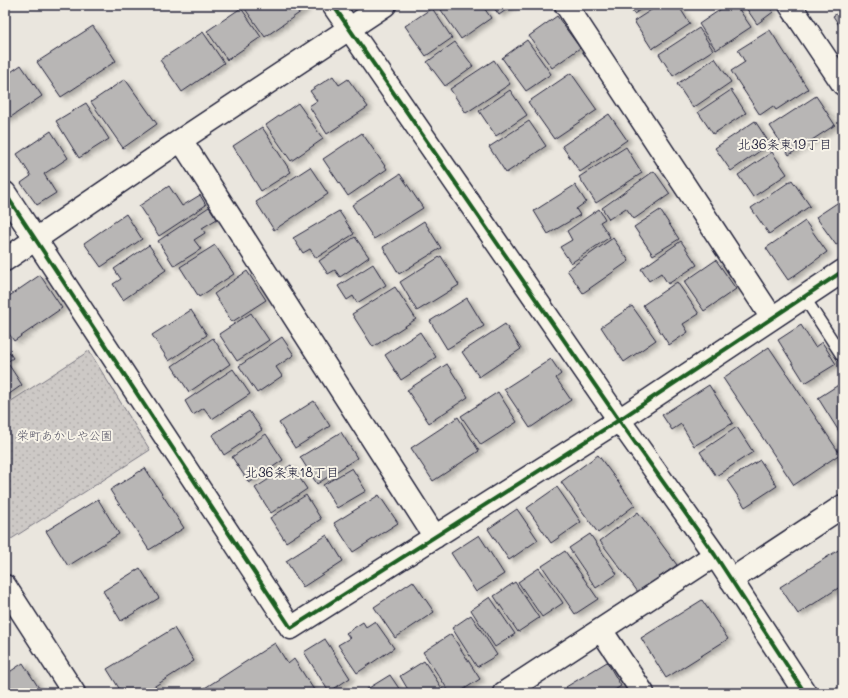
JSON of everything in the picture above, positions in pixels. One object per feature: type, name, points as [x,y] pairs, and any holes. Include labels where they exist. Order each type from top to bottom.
[{"type":"street","points":[[333,5],[619,420],[715,555],[804,693]]},
{"type":"street","points":[[5,260],[181,140],[384,5]]},
{"type":"street","points":[[566,5],[772,318]]},
{"type":"street","points":[[790,5],[843,84]]},
{"type":"street","points":[[181,140],[435,537]]},
{"type":"street","points":[[5,192],[291,628],[619,420],[843,271]]},
{"type":"street","points":[[731,580],[843,506]]},
{"type":"street","points":[[504,693],[715,555]]},
{"type":"street","points":[[5,586],[74,693]]},
{"type":"street","points":[[601,630],[642,693]]},
{"type":"lane","points":[[804,297],[843,357]]},
{"type":"green space","name":"栄町あかしや公園","points":[[89,351],[150,450],[5,543],[5,405]]},
{"type":"building","points":[[302,5],[305,9],[265,37],[243,6]]},
{"type":"building","points":[[448,5],[482,5],[491,18],[461,39],[441,10]]},
{"type":"building","points":[[492,5],[513,5],[499,15]]},
{"type":"building","points":[[628,5],[648,5],[634,14]]},
{"type":"building","points":[[659,5],[678,5],[690,24],[652,49],[634,21]]},
{"type":"building","points":[[727,5],[736,5],[751,27],[716,50],[699,24]]},
{"type":"building","points":[[744,5],[768,5],[773,12],[757,24]]},
{"type":"building","points":[[241,8],[261,37],[227,60],[207,31]]},
{"type":"building","points":[[432,8],[452,38],[426,56],[405,26]]},
{"type":"building","points":[[843,10],[843,31],[833,16]]},
{"type":"building","points":[[557,16],[580,48],[552,68],[529,36]]},
{"type":"building","points":[[93,26],[116,61],[61,97],[37,62]]},
{"type":"building","points":[[699,28],[713,50],[673,76],[659,54]]},
{"type":"building","points":[[770,30],[808,89],[776,110],[773,106],[760,115],[731,71],[745,62],[738,50]]},
{"type":"building","points":[[203,32],[224,63],[182,92],[160,60]]},
{"type":"building","points":[[527,40],[551,74],[526,91],[502,58]]},
{"type":"building","points":[[455,42],[473,66],[445,86],[427,62]]},
{"type":"building","points":[[715,58],[731,82],[693,108],[677,84]]},
{"type":"building","points":[[494,60],[510,84],[466,113],[450,89]]},
{"type":"building","points":[[21,65],[42,96],[5,121],[5,76]]},
{"type":"building","points":[[571,73],[597,110],[554,139],[528,102]]},
{"type":"building","points":[[333,76],[339,85],[348,79],[368,107],[327,134],[309,106],[317,101],[310,91]]},
{"type":"building","points":[[125,79],[157,124],[123,148],[91,102]]},
{"type":"building","points":[[510,90],[527,115],[496,136],[479,111]]},
{"type":"building","points":[[731,90],[746,113],[713,134],[698,112]]},
{"type":"building","points":[[816,96],[835,125],[789,155],[770,126]]},
{"type":"building","points":[[86,103],[109,139],[79,158],[56,121]]},
{"type":"building","points":[[298,103],[323,139],[291,161],[266,125]]},
{"type":"building","points":[[609,114],[627,140],[580,172],[562,146]]},
{"type":"building","points":[[529,121],[546,146],[506,173],[489,147]]},
{"type":"building","points":[[755,121],[770,144],[731,171],[715,148]]},
{"type":"building","points":[[262,127],[291,172],[261,191],[233,146]]},
{"type":"building","points":[[51,131],[68,158],[44,174],[56,193],[37,205],[21,183],[31,176],[17,154]]},
{"type":"building","points":[[362,133],[387,169],[348,196],[323,159]]},
{"type":"building","points":[[626,147],[642,173],[596,203],[579,177]]},
{"type":"building","points":[[772,152],[787,174],[753,197],[738,175]]},
{"type":"building","points":[[310,167],[328,194],[274,230],[256,202]]},
{"type":"building","points":[[654,171],[670,194],[634,219],[626,208],[609,219],[602,208]]},
{"type":"building","points":[[400,174],[423,208],[374,239],[352,205]]},
{"type":"building","points":[[792,180],[810,206],[769,234],[751,208]]},
{"type":"building","points":[[575,185],[586,202],[576,209],[580,215],[548,234],[534,211]]},
{"type":"building","points":[[169,186],[182,206],[200,195],[206,205],[159,236],[139,206]]},
{"type":"building","points":[[843,199],[843,240],[836,245],[816,217]]},
{"type":"building","points":[[209,207],[217,219],[202,228],[205,233],[194,240],[201,249],[174,266],[158,241]]},
{"type":"building","points":[[599,209],[605,219],[600,222],[610,237],[571,263],[560,247],[572,240],[567,231]]},
{"type":"building","points":[[660,210],[679,239],[653,255],[634,227]]},
{"type":"building","points":[[339,211],[354,234],[316,258],[310,249],[303,253],[293,238]]},
{"type":"building","points":[[126,214],[142,239],[101,267],[84,243]]},
{"type":"building","points":[[424,221],[441,248],[399,274],[383,247]]},
{"type":"building","points":[[805,221],[827,252],[788,280],[766,248]]},
{"type":"building","points":[[355,237],[369,257],[340,277],[335,270],[328,274],[319,261]]},
{"type":"building","points":[[613,238],[629,261],[583,293],[567,270]]},
{"type":"building","points":[[681,241],[697,265],[668,284],[661,273],[649,281],[641,269]]},
{"type":"building","points":[[149,245],[166,270],[123,300],[113,284],[121,279],[114,269]]},
{"type":"building","points":[[215,245],[234,274],[199,297],[180,267]]},
{"type":"building","points":[[441,256],[459,285],[417,311],[400,282]]},
{"type":"building","points":[[716,260],[736,289],[704,311],[684,282]]},
{"type":"building","points":[[373,264],[386,285],[357,303],[353,296],[347,300],[338,286]]},
{"type":"building","points":[[247,271],[266,300],[232,322],[214,294]]},
{"type":"building","points":[[40,275],[62,308],[14,341],[5,328],[5,299]]},
{"type":"building","points":[[677,282],[699,314],[683,324],[688,332],[669,345],[643,305]]},
{"type":"building","points":[[395,287],[416,319],[373,347],[352,314]]},
{"type":"building","points":[[467,298],[484,326],[447,349],[430,321]]},
{"type":"building","points":[[632,306],[656,340],[624,362],[601,327]]},
{"type":"building","points":[[191,310],[207,335],[169,361],[152,335]]},
{"type":"building","points":[[251,313],[269,340],[237,361],[219,334]]},
{"type":"building","points":[[505,324],[521,349],[479,377],[462,352]]},
{"type":"building","points":[[801,325],[815,347],[822,342],[836,364],[805,383],[778,340]]},
{"type":"building","points":[[420,332],[436,357],[401,380],[385,355]]},
{"type":"building","points":[[282,337],[294,355],[276,367],[282,376],[257,393],[239,366]]},
{"type":"building","points":[[213,338],[230,364],[189,392],[172,366]]},
{"type":"building","points":[[5,346],[13,358],[7,362],[22,385],[5,397]]},
{"type":"building","points":[[769,347],[840,454],[794,485],[723,378]]},
{"type":"building","points":[[551,359],[561,374],[556,378],[571,400],[530,428],[504,389]]},
{"type":"building","points":[[447,364],[468,397],[429,423],[407,390]]},
{"type":"building","points":[[233,369],[250,394],[212,419],[204,408],[193,415],[185,401]]},
{"type":"building","points":[[843,382],[843,431],[840,433],[818,398]]},
{"type":"building","points":[[709,385],[733,423],[694,446],[681,424],[672,430],[662,415]]},
{"type":"building","points":[[498,392],[517,422],[481,445],[461,416]]},
{"type":"building","points":[[314,401],[330,426],[295,448],[279,423]]},
{"type":"building","points":[[249,411],[262,430],[224,455],[212,435]]},
{"type":"building","points":[[458,417],[479,451],[433,481],[411,448]]},
{"type":"building","points":[[737,427],[753,452],[716,476],[700,452]]},
{"type":"building","points":[[341,432],[357,458],[317,484],[300,457]]},
{"type":"building","points":[[266,434],[283,460],[249,483],[232,457]]},
{"type":"building","points":[[598,455],[635,505],[598,533],[561,482]]},
{"type":"building","points":[[760,460],[777,486],[745,507],[727,480]]},
{"type":"building","points":[[291,465],[307,489],[271,513],[255,488]]},
{"type":"building","points":[[145,468],[184,528],[149,550],[110,490]]},
{"type":"building","points":[[352,468],[366,491],[337,508],[323,485]]},
{"type":"building","points":[[557,487],[581,522],[551,543],[527,508]]},
{"type":"building","points":[[306,495],[321,519],[286,542],[270,518]]},
{"type":"building","points":[[379,495],[398,523],[353,552],[334,523]]},
{"type":"building","points":[[98,499],[119,534],[68,566],[46,531]]},
{"type":"building","points":[[517,509],[538,540],[509,560],[488,529]]},
{"type":"building","points":[[638,512],[677,565],[638,592],[600,541]]},
{"type":"building","points":[[590,534],[617,574],[596,588],[569,548]]},
{"type":"building","points":[[327,535],[343,561],[303,587],[286,561]]},
{"type":"building","points":[[479,535],[504,574],[476,592],[451,553]]},
{"type":"building","points":[[843,547],[843,585],[798,614],[780,587]]},
{"type":"building","points":[[565,551],[598,599],[575,614],[542,566]]},
{"type":"building","points":[[140,568],[159,598],[121,621],[103,591]]},
{"type":"building","points":[[539,568],[563,603],[542,617],[518,582]]},
{"type":"building","points":[[413,581],[434,612],[395,638],[374,607]]},
{"type":"building","points":[[515,582],[539,618],[518,632],[494,596]]},
{"type":"building","points":[[490,597],[515,634],[495,647],[471,610]]},
{"type":"building","points":[[702,600],[728,639],[666,678],[641,638]]},
{"type":"building","points":[[471,615],[497,655],[477,667],[452,628]]},
{"type":"building","points":[[375,621],[394,648],[357,673],[338,645],[350,638],[346,633],[363,622],[366,627]]},
{"type":"building","points":[[174,628],[194,661],[144,693],[122,693],[107,669]]},
{"type":"building","points":[[451,634],[480,679],[458,693],[450,693],[423,652]]},
{"type":"building","points":[[325,639],[350,678],[329,692],[304,652]]},
{"type":"building","points":[[275,643],[288,664],[294,659],[316,693],[197,693]]},
{"type":"building","points":[[424,661],[445,693],[410,693],[400,676]]},
{"type":"building","points":[[607,662],[621,686],[610,693],[570,693],[566,687]]},
{"type":"building","points":[[23,663],[42,693],[5,693],[5,675]]},
{"type":"building","points":[[390,675],[402,693],[365,693],[364,691]]},
{"type":"cycle path","points":[[333,5],[619,420],[715,555],[805,693]]},
{"type":"cycle path","points":[[5,193],[291,628],[619,420],[843,271]]},
{"type":"district","name":"北36条東19丁目","points":[[785,144]]},
{"type":"district","name":"北36条東18丁目","points":[[292,472]]}]
